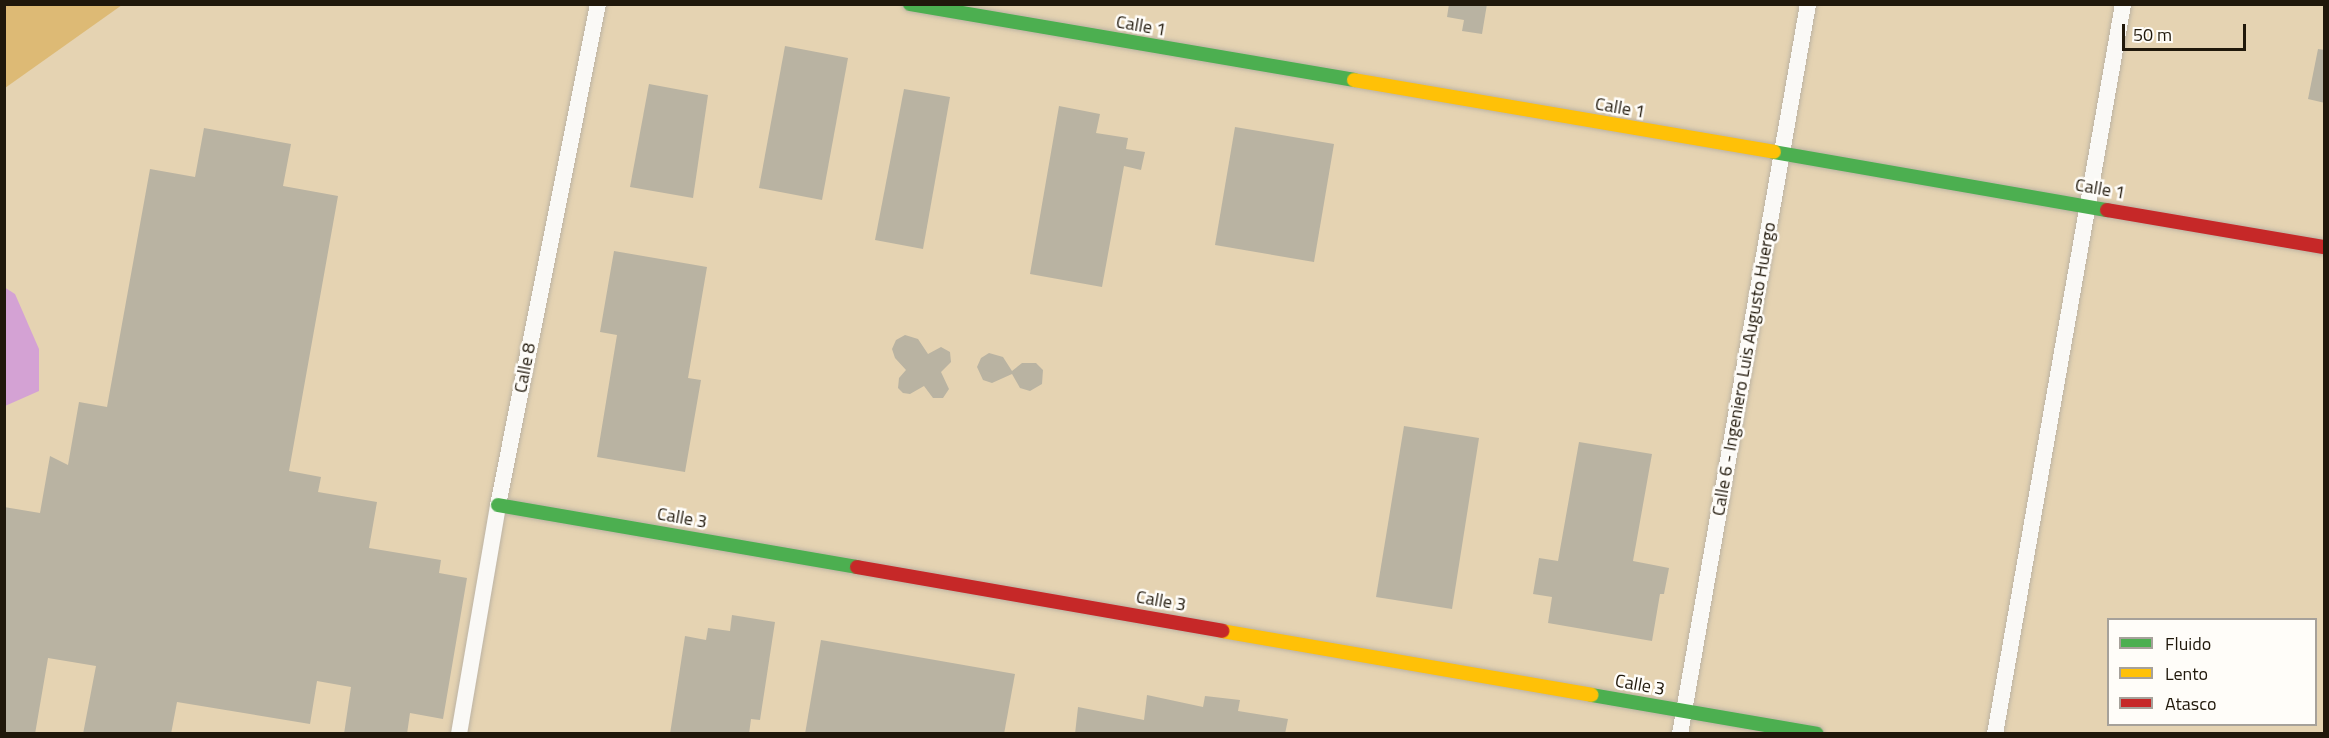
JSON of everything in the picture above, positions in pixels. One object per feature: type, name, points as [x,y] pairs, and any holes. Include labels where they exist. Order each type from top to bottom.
[{"type":"street","name":"Calle 8","points":[[459,734],[498,505],[598,4]]},
{"type":"street","name":"Calle 1","points":[[910,4],[2325,247]]},
{"type":"street","name":"Calle 6 - Ingeniero Luis Augusto Huergo","points":[[1680,734],[1808,4]]},
{"type":"street","points":[[1995,734],[2123,4]]},
{"type":"street","name":"Calle 3","points":[[498,505],[1818,734]]},
{"type":"shaded area","points":[[5,4],[122,4],[122,5],[5,88]]},
{"type":"shaded area","points":[[122,4],[2324,5],[2324,733],[5,733],[4,88]]},
{"type":"shaded area","points":[[4,287],[15,294],[39,349],[39,391],[5,406]]},
{"type":"building","points":[[1449,4],[1487,4],[1482,34],[1462,31],[1464,20],[1447,17]]},
{"type":"building","points":[[785,46],[848,58],[822,200],[759,188]]},
{"type":"building","points":[[2318,49],[2325,50],[2325,103],[2308,99]]},
{"type":"building","points":[[649,84],[708,95],[693,198],[630,187]]},
{"type":"building","points":[[904,89],[950,97],[923,249],[875,240]]},
{"type":"building","points":[[1059,106],[1100,114],[1096,133],[1128,138],[1126,149],[1145,152],[1141,170],[1124,166],[1102,287],[1030,274]]},
{"type":"building","points":[[1235,127],[1334,144],[1314,262],[1215,245]]},
{"type":"building","points":[[204,128],[291,144],[283,186],[338,196],[289,471],[321,477],[318,492],[377,502],[369,548],[441,560],[439,573],[467,578],[443,719],[410,713],[407,734],[344,734],[351,687],[317,681],[310,724],[177,702],[171,734],[83,734],[96,666],[48,658],[35,734],[4,734],[4,507],[40,513],[50,456],[68,465],[79,402],[107,407],[150,169],[195,177]]},
{"type":"building","points":[[614,251],[707,267],[688,378],[701,380],[685,472],[597,457],[617,335],[600,332]]},
{"type":"building","points":[[905,335],[918,339],[928,354],[941,347],[950,352],[951,362],[941,372],[949,389],[943,398],[933,398],[924,386],[910,394],[903,393],[898,388],[899,378],[906,370],[895,358],[892,349],[896,340]]},
{"type":"building","points":[[989,353],[1003,357],[1012,371],[1022,363],[1036,363],[1043,370],[1042,384],[1030,391],[1020,388],[1012,374],[992,383],[983,380],[977,367],[981,358]]},
{"type":"building","points":[[1404,426],[1479,438],[1452,609],[1376,597]]},
{"type":"building","points":[[1579,442],[1652,454],[1633,561],[1669,568],[1664,594],[1660,594],[1652,641],[1548,623],[1552,597],[1533,594],[1539,558],[1558,561]]},
{"type":"building","points":[[732,615],[775,622],[760,720],[751,719],[749,734],[670,734],[685,636],[706,640],[708,628],[730,631]]},
{"type":"building","points":[[821,640],[1015,674],[1004,734],[805,734]]},
{"type":"building","points":[[1147,695],[1203,707],[1205,696],[1240,700],[1238,711],[1288,719],[1285,734],[1075,734],[1078,707],[1144,720]]},
{"type":"traffic: fast","points":[[910,4],[1354,80]]},
{"type":"traffic: fast","points":[[1774,152],[2107,210]]},
{"type":"traffic: fast","points":[[498,505],[857,567]]},
{"type":"traffic: fast","points":[[1592,695],[1817,734]]},
{"type":"traffic: slow","points":[[1354,80],[1774,152]]},
{"type":"traffic: slow","points":[[1222,631],[1592,695]]},
{"type":"traffic: jam","points":[[2107,210],[2324,247]]},
{"type":"traffic: jam","points":[[857,567],[1222,631]]}]
